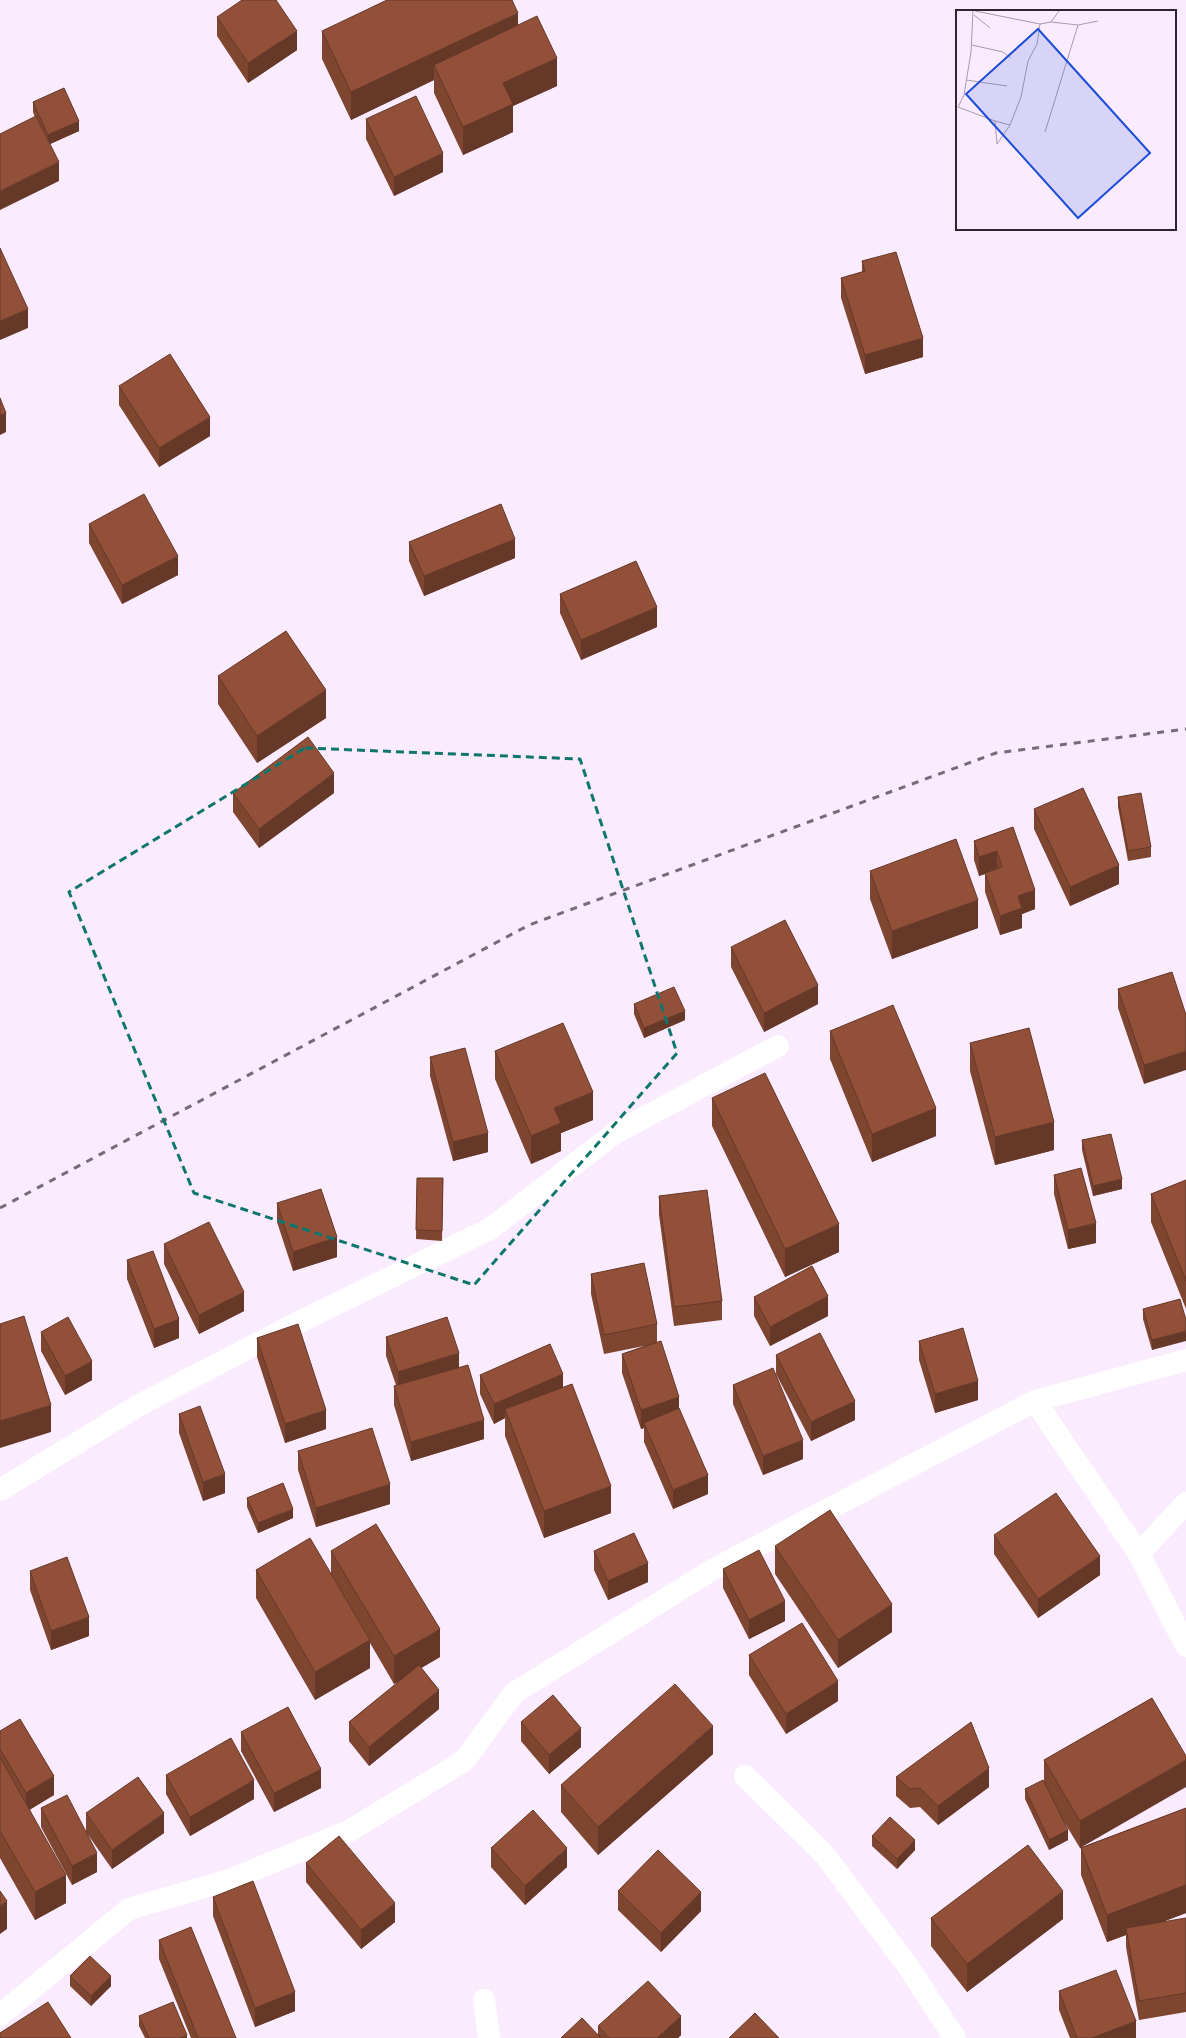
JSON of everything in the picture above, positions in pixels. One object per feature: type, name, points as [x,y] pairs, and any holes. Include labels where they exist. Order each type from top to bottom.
[{"type":"street","points":[[0,1490],[141,1404],[295,1324],[490,1229],[615,1133],[778,1046]]},
{"type":"street","points":[[0,2015],[129,1909],[232,1879],[349,1831],[464,1761],[514,1693],[712,1570],[1035,1401],[1186,1360]]},
{"type":"street","points":[[1035,1401],[1140,1554],[1186,1646]]},
{"type":"street","points":[[1140,1554],[1186,1503]]},
{"type":"street","points":[[745,1776],[825,1855],[907,1965],[956,2038]]},
{"type":"street","points":[[484,2000],[489,2038]]},
{"type":"highlighted area","points":[[305,748],[580,759],[677,1053],[474,1285],[194,1193],[69,892]]},
{"type":"building","points":[[242,0],[276,0],[297,31],[248,63],[217,17]]},
{"type":"building","points":[[387,0],[512,0],[518,13],[351,92],[322,31]]},
{"type":"building","points":[[537,16],[557,58],[503,83],[513,104],[463,127],[434,65]]},
{"type":"building","points":[[64,88],[79,121],[48,135],[33,102]]},
{"type":"building","points":[[416,96],[443,153],[394,177],[366,119]]},
{"type":"building","points":[[36,116],[59,162],[0,191],[0,134]]},
{"type":"building","points":[[0,248],[28,309],[0,321]]},
{"type":"building","points":[[896,252],[923,338],[865,355],[841,278],[865,271],[862,261]]},
{"type":"building","points":[[170,354],[210,417],[159,448],[119,386]]},
{"type":"building","points":[[0,398],[6,413],[0,415]]},
{"type":"building","points":[[144,494],[178,556],[122,585],[89,524]]},
{"type":"building","points":[[501,504],[515,539],[424,576],[409,542]]},
{"type":"building","points":[[636,561],[657,607],[581,640],[560,594]]},
{"type":"building","points":[[286,631],[326,690],[257,736],[218,676]]},
{"type":"building","points":[[308,737],[334,773],[259,829],[233,793]]},
{"type":"building","points":[[1083,788],[1119,865],[1070,887],[1034,809]]},
{"type":"building","points":[[1141,793],[1151,847],[1128,851],[1118,797]]},
{"type":"building","points":[[1013,827],[1035,890],[1018,896],[1022,908],[1000,916],[985,873],[1002,867],[997,851],[979,857],[974,841]]},
{"type":"building","points":[[956,839],[978,900],[892,931],[870,871]]},
{"type":"building","points":[[785,920],[818,985],[764,1013],[731,947]]},
{"type":"building","points":[[1172,972],[1186,1015],[1186,1051],[1144,1065],[1118,989]]},
{"type":"building","points":[[674,987],[685,1011],[644,1028],[634,1004]]},
{"type":"building","points":[[893,1005],[936,1108],[872,1134],[830,1031]]},
{"type":"building","points":[[563,1023],[593,1092],[554,1108],[561,1123],[531,1136],[495,1051]]},
{"type":"building","points":[[1029,1028],[1054,1122],[995,1137],[970,1043]]},
{"type":"building","points":[[465,1048],[488,1133],[453,1142],[430,1057]]},
{"type":"building","points":[[765,1073],[839,1224],[785,1249],[712,1098]]},
{"type":"building","points":[[1111,1134],[1122,1179],[1093,1186],[1082,1140]]},
{"type":"building","points":[[1081,1168],[1096,1223],[1068,1230],[1054,1175]]},
{"type":"building","points":[[417,1178],[443,1178],[442,1231],[416,1230]]},
{"type":"building","points":[[1186,1180],[1186,1281],[1151,1194]]},
{"type":"building","points":[[321,1189],[337,1237],[293,1252],[277,1203]]},
{"type":"building","points":[[707,1190],[722,1301],[674,1307],[659,1196]]},
{"type":"building","points":[[209,1222],[244,1292],[199,1315],[164,1244]]},
{"type":"building","points":[[153,1251],[179,1319],[154,1329],[127,1260]]},
{"type":"building","points":[[644,1263],[657,1324],[604,1335],[591,1274]]},
{"type":"building","points":[[812,1266],[828,1296],[770,1327],[754,1297]]},
{"type":"building","points":[[1180,1299],[1186,1320],[1186,1331],[1152,1340],[1143,1309]]},
{"type":"building","points":[[24,1316],[51,1405],[0,1421],[0,1324]]},
{"type":"building","points":[[68,1317],[92,1361],[65,1376],[41,1332]]},
{"type":"building","points":[[447,1317],[459,1353],[398,1372],[386,1337]]},
{"type":"building","points":[[298,1324],[326,1410],[285,1424],[257,1338]]},
{"type":"building","points":[[963,1328],[978,1381],[935,1394],[919,1341]]},
{"type":"building","points":[[820,1333],[855,1401],[811,1422],[776,1355]]},
{"type":"building","points":[[661,1341],[679,1397],[641,1410],[622,1354]]},
{"type":"building","points":[[550,1344],[563,1374],[494,1404],[480,1375]]},
{"type":"building","points":[[468,1365],[484,1420],[411,1442],[394,1386]]},
{"type":"building","points":[[773,1368],[803,1440],[763,1456],[733,1385]]},
{"type":"building","points":[[572,1384],[611,1486],[544,1511],[505,1409]]},
{"type":"building","points":[[200,1406],[225,1474],[203,1482],[179,1414]]},
{"type":"building","points":[[679,1408],[708,1475],[673,1490],[644,1423]]},
{"type":"building","points":[[372,1428],[390,1484],[316,1508],[298,1451]]},
{"type":"building","points":[[283,1483],[293,1509],[258,1523],[247,1498]]},
{"type":"building","points":[[1056,1493],[1100,1556],[1038,1599],[994,1535]]},
{"type":"building","points":[[830,1510],[892,1604],[838,1640],[775,1546]]},
{"type":"building","points":[[376,1524],[440,1629],[394,1656],[331,1551]]},
{"type":"building","points":[[634,1533],[648,1563],[608,1581],[594,1551]]},
{"type":"building","points":[[310,1538],[370,1640],[315,1672],[256,1570]]},
{"type":"building","points":[[759,1550],[785,1601],[749,1620],[723,1569]]},
{"type":"building","points":[[67,1557],[89,1617],[51,1631],[30,1571]]},
{"type":"building","points":[[802,1623],[838,1681],[786,1714],[749,1655]]},
{"type":"building","points":[[419,1665],[439,1690],[369,1747],[349,1722]]},
{"type":"building","points":[[675,1684],[713,1726],[598,1827],[561,1785]]},
{"type":"building","points":[[553,1695],[581,1728],[549,1755],[521,1722]]},
{"type":"building","points":[[1152,1698],[1186,1756],[1186,1760],[1080,1821],[1044,1760]]},
{"type":"building","points":[[288,1707],[321,1769],[274,1793],[241,1732]]},
{"type":"building","points":[[20,1719],[54,1776],[26,1793],[0,1749],[0,1731]]},
{"type":"building","points":[[971,1722],[989,1768],[938,1806],[920,1788],[910,1789],[896,1777]]},
{"type":"building","points":[[231,1738],[254,1780],[190,1817],[166,1775]]},
{"type":"building","points":[[0,1757],[66,1875],[35,1892],[0,1831]]},
{"type":"building","points":[[138,1777],[164,1813],[112,1850],[86,1813]]},
{"type":"building","points":[[1043,1780],[1068,1830],[1049,1840],[1025,1789]]},
{"type":"building","points":[[67,1795],[97,1853],[72,1866],[41,1808]]},
{"type":"building","points":[[1186,1808],[1186,1885],[1107,1915],[1081,1848]]},
{"type":"building","points":[[533,1810],[567,1848],[525,1886],[491,1848]]},
{"type":"building","points":[[890,1817],[915,1840],[897,1859],[872,1836]]},
{"type":"building","points":[[339,1836],[395,1903],[361,1930],[306,1863]]},
{"type":"building","points":[[1028,1845],[1063,1891],[967,1964],[931,1918]]},
{"type":"building","points":[[658,1850],[701,1892],[661,1933],[618,1891]]},
{"type":"building","points":[[253,1881],[295,1992],[255,2008],[213,1897]]},
{"type":"building","points":[[0,1891],[7,1901],[0,1906]]},
{"type":"building","points":[[1186,1918],[1186,1993],[1139,2001],[1126,1928]]},
{"type":"building","points":[[191,1927],[236,2038],[198,2038],[159,1940]]},
{"type":"building","points":[[90,1956],[111,1976],[91,1996],[70,1976]]},
{"type":"building","points":[[1116,1970],[1136,2021],[1092,2038],[1077,2038],[1059,1991]]},
{"type":"building","points":[[648,1981],[681,2016],[657,2038],[609,2038],[598,2026]]},
{"type":"building","points":[[48,2002],[71,2038],[0,2038],[0,2033]]},
{"type":"building","points":[[173,2002],[187,2035],[180,2038],[149,2038],[139,2016]]},
{"type":"building","points":[[755,2013],[779,2038],[729,2038]]},
{"type":"building","points":[[582,2018],[601,2038],[561,2038]]},
{"type":"railway","points":[[0,1208],[529,925],[996,753],[1186,729]]}]
